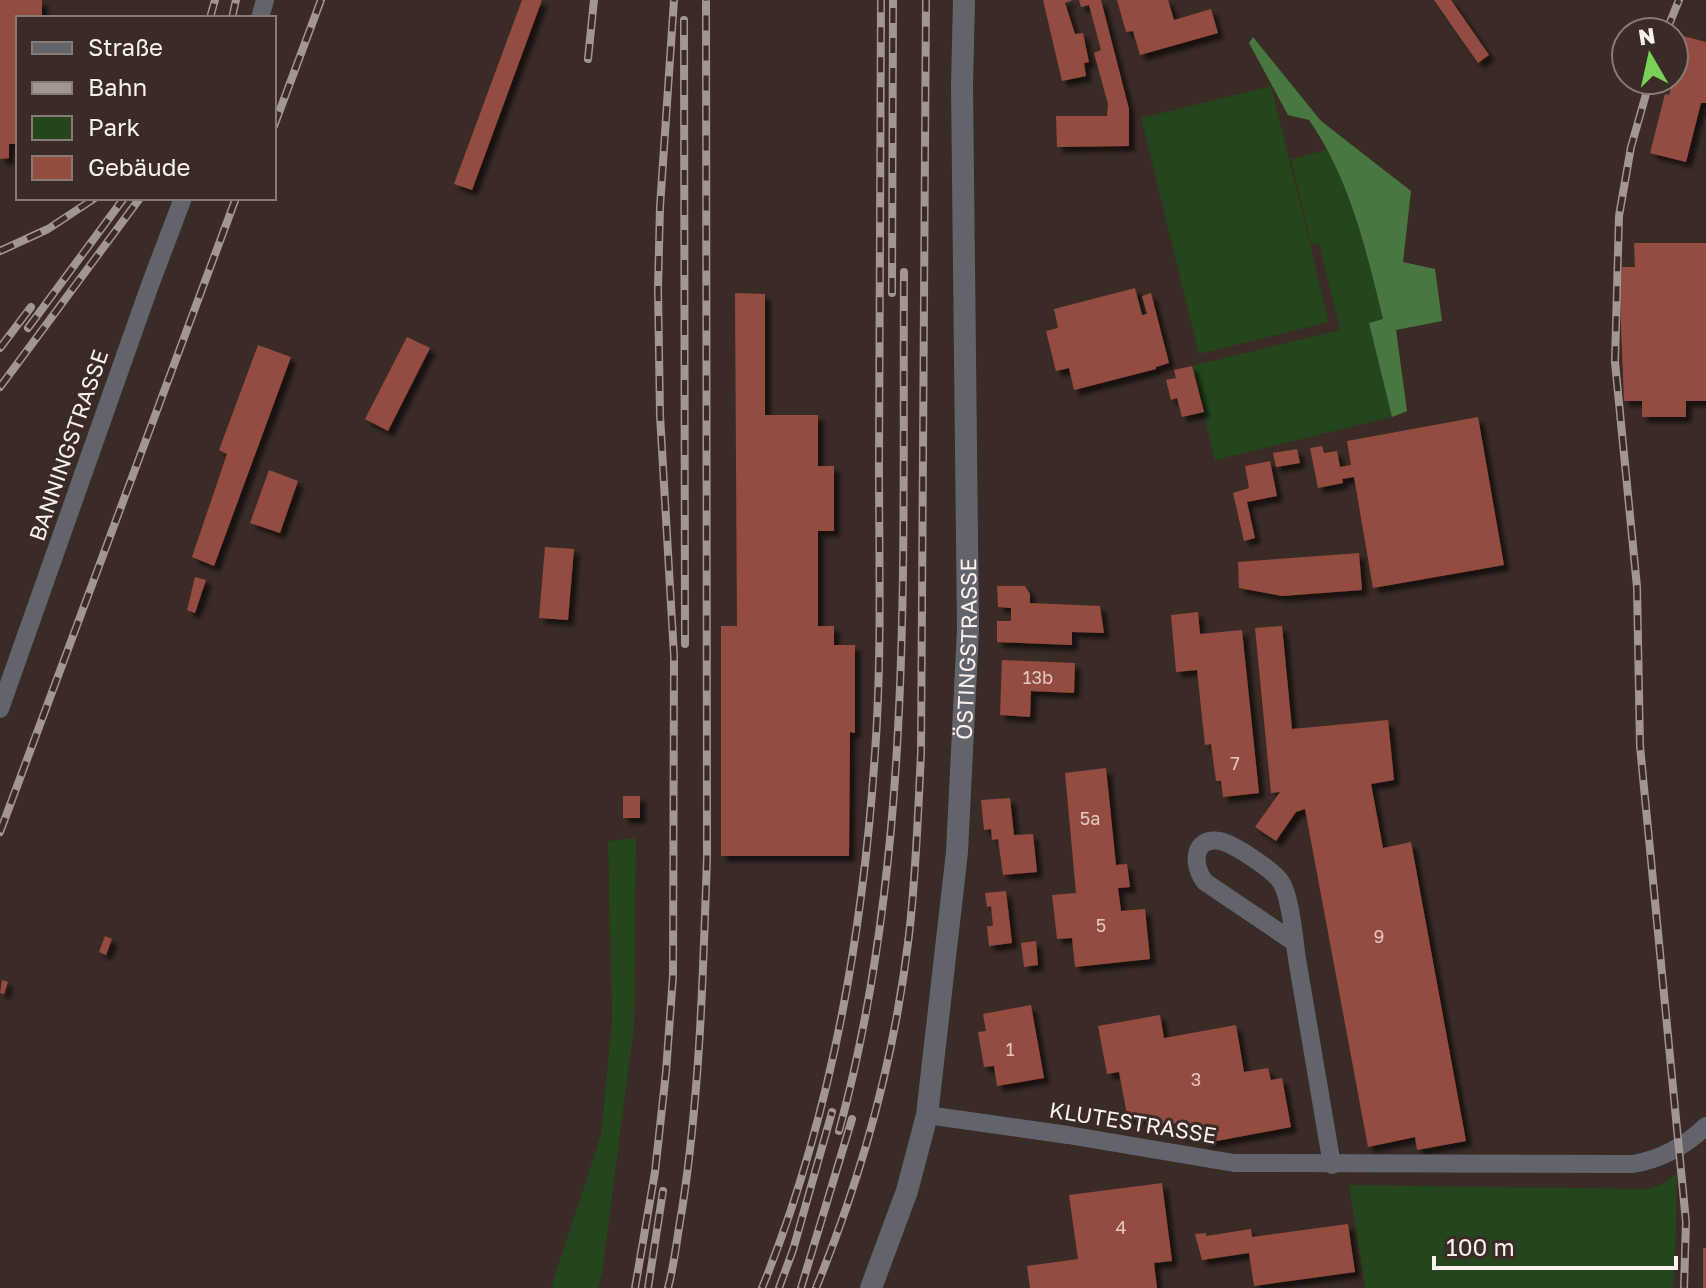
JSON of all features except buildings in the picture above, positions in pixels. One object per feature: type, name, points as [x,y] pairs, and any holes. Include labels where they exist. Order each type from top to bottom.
[{"type":"street","name":"ÖSTINGSTRASSE","points":[[871,1288],[907,1191],[927,1115],[957,852],[967,696],[968,495],[962,99],[964,0]]},
{"type":"street","name":"BANNINGSTRASSE","points":[[0,709],[182,200]]},
{"type":"street","points":[[1294,942],[1205,882],[1197,870],[1195,858],[1201,845],[1207,841],[1231,845],[1275,875],[1283,885],[1294,942],[1332,1165]]},
{"type":"street","name":"KLUTESTRASSE","points":[[927,1115],[1234,1163],[1332,1165],[1633,1164],[1681,1148],[1706,1126]]},
{"type":"green space","points":[[1253,37],[1321,121],[1411,191],[1403,262],[1435,269],[1442,321],[1396,330],[1407,411],[1392,417],[1369,323],[1383,319],[1346,190],[1309,120],[1288,115],[1249,43]]},
{"type":"green space","points":[[1271,86],[1329,322],[1199,354],[1141,118]]},
{"type":"green space","points":[[1330,149],[1362,232],[1383,319],[1370,323],[1392,417],[1215,460],[1192,366],[1340,330],[1319,243],[1311,244],[1291,159]]},
{"type":"green space","points":[[636,838],[634,1026],[602,1273],[598,1288],[551,1288],[601,1135],[612,1021],[608,841]]},
{"type":"green space","points":[[1677,1173],[1672,1288],[1365,1288],[1349,1185],[1647,1189],[1661,1185]]},
{"type":"railway","points":[[211,16],[215,0]]},
{"type":"railway","points":[[232,16],[236,0]]},
{"type":"railway","points":[[276,121],[321,0]]},
{"type":"railway","points":[[588,59],[594,0]]},
{"type":"railway","points":[[635,1288],[655,1172],[673,976],[674,656],[660,415],[658,289],[660,207],[674,0]]},
{"type":"railway","points":[[668,1288],[693,1122],[707,857],[706,0]]},
{"type":"railway","points":[[762,1288],[807,1159],[825,1092],[852,957],[870,821],[879,645],[881,0]]},
{"type":"railway","points":[[892,293],[893,0]]},
{"type":"railway","points":[[816,1288],[848,1203],[886,1070],[903,980],[913,890],[921,753],[926,0]]},
{"type":"railway","points":[[1672,16],[1679,0]]},
{"type":"railway","points":[[684,20],[685,644]]},
{"type":"railway","points":[[1645,96],[1631,147],[1619,216],[1615,362],[1637,587],[1640,746],[1686,1222],[1684,1288]]},
{"type":"railway","points":[[0,251],[48,229],[92,200]]},
{"type":"railway","points":[[28,328],[123,200]]},
{"type":"railway","points":[[0,387],[139,200]]},
{"type":"railway","points":[[0,832],[235,200]]},
{"type":"railway","points":[[839,1131],[864,1026],[881,919],[892,812],[903,596],[904,272]]},
{"type":"railway","points":[[0,348],[31,307]]},
{"type":"railway","points":[[779,1288],[793,1250],[832,1112]]},
{"type":"railway","points":[[801,1288],[852,1119]]},
{"type":"railway","points":[[648,1288],[663,1191]]}]
